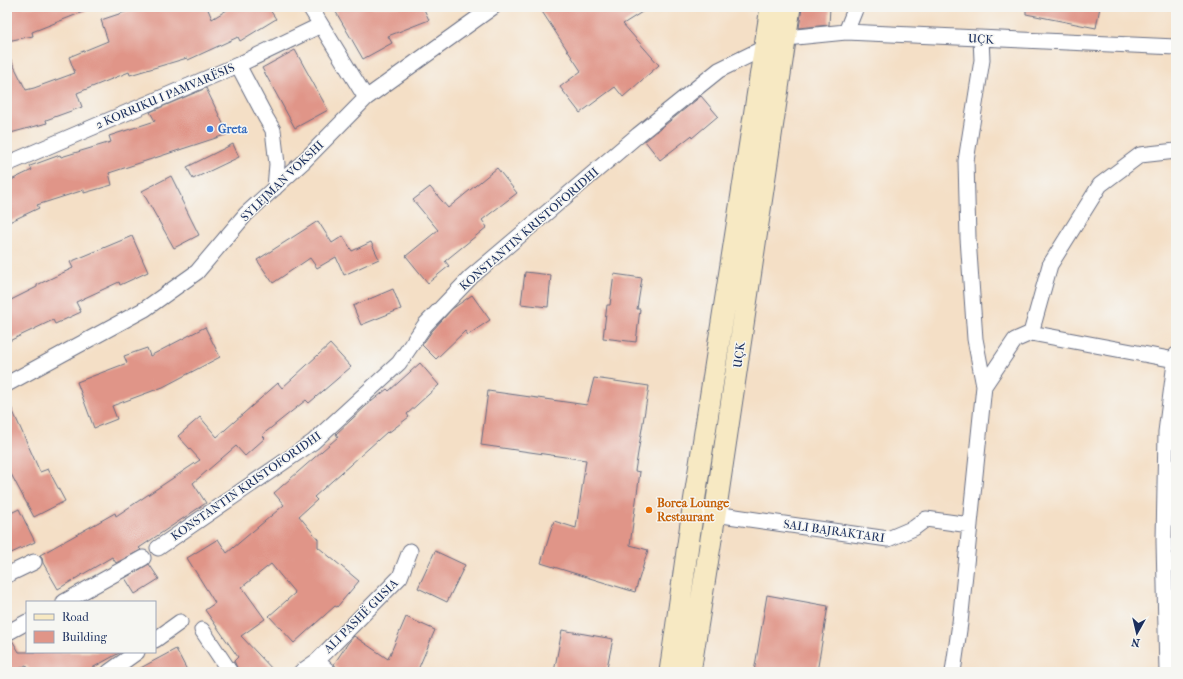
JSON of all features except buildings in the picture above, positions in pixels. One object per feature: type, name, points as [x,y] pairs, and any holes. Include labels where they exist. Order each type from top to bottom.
[{"type":"main road","name":"UÇK","points":[[670,672],[693,509],[766,47],[771,7]]},
{"type":"main road","name":"UÇK","points":[[690,672],[715,514],[790,7]]},
{"type":"street","points":[[310,7],[366,98]]},
{"type":"street","name":"SYLEJMAN VOKSHI","points":[[7,384],[145,309],[198,272],[246,214],[303,162],[366,98],[493,7]]},
{"type":"street","points":[[846,32],[856,7]]},
{"type":"street","name":"2 KORRIKU I PAMVARËSIS","points":[[7,164],[238,65],[321,25]]},
{"type":"street","name":"UÇK","points":[[766,47],[786,38],[846,32],[1176,47]]},
{"type":"street","points":[[953,672],[984,386],[975,339],[968,238],[966,161],[982,60],[981,39]]},
{"type":"street","name":"KONSTANTIN KRISTOFORIDHI","points":[[158,548],[313,442],[399,363],[425,325],[471,277],[638,135],[719,70],[766,47]]},
{"type":"street","points":[[238,65],[273,130],[277,164],[275,188]]},
{"type":"street","points":[[1031,333],[1050,265],[1100,185],[1140,155],[1176,151]]},
{"type":"street","points":[[984,386],[1015,340],[1031,333],[1175,357],[1166,432],[1164,541],[1167,672]]},
{"type":"street","name":"SALI BAJRAKTARI","points":[[693,509],[715,514],[888,540],[914,528],[926,519],[970,525]]},
{"type":"street","name":"ALI PASHË GUSIA","points":[[301,672],[317,661],[400,577],[410,551]]},
{"type":"street","points":[[66,601],[144,558]]},
{"type":"street","points":[[7,575],[34,562]]},
{"type":"street","points":[[156,639],[180,622]]},
{"type":"street","points":[[7,633],[26,623]]},
{"type":"street","points":[[202,630],[230,672]]},
{"type":"street","points":[[109,672],[136,653]]},
{"type":"street","points":[[317,661],[329,672]]},
{"type":"place","name":"Greta","points":[[210,129]]},
{"type":"place","name":"Borea Lounge Restaurant","points":[[649,510]]}]
